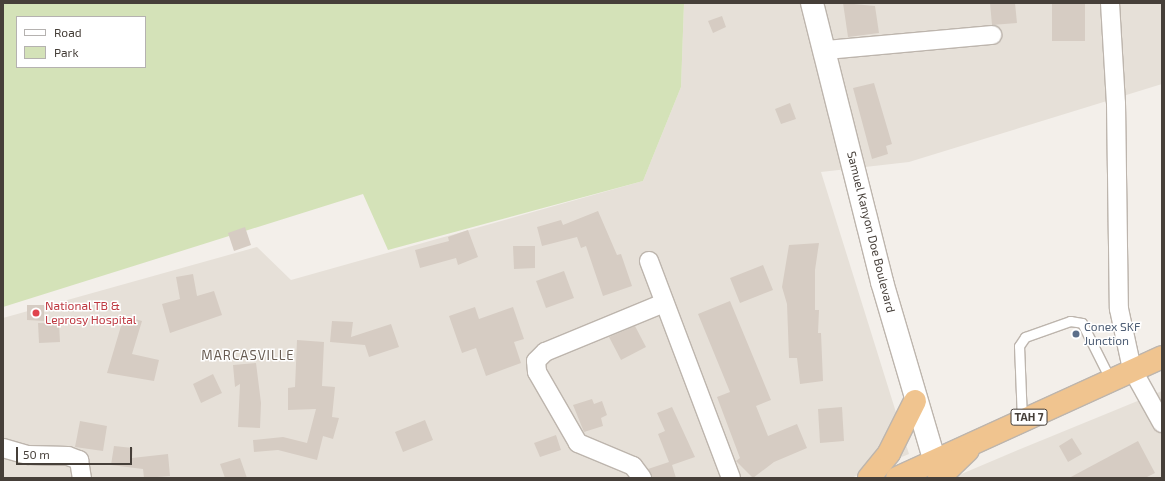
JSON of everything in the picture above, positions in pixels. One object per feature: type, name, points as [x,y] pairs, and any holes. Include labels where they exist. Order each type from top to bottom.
[{"type":"highway","name":"TAH 7","points":[[937,469],[979,440],[1132,369],[1162,357]]},
{"type":"highway","points":[[869,478],[889,453],[915,401]]},
{"type":"highway","points":[[896,478],[937,469]]},
{"type":"street","name":"Samuel Kanyon Doe Boulevard","points":[[812,3],[827,50],[915,401],[937,469]]},
{"type":"street","points":[[1110,3],[1116,103],[1119,309],[1132,369],[1162,423]]},
{"type":"street","points":[[827,50],[992,35]]},
{"type":"street","points":[[649,261],[731,478]]},
{"type":"street","points":[[642,478],[633,466],[578,443],[537,372],[536,361],[545,352],[664,303]]},
{"type":"street","points":[[3,448],[28,455],[68,456],[79,460],[82,478]]},
{"type":"lane","points":[[1022,420],[1019,346],[1025,337],[1070,321],[1082,322],[1110,379]]},
{"type":"shaded area","points":[[684,3],[1162,3],[1162,84],[909,162],[821,172],[909,454],[851,478],[3,478],[3,318],[257,247],[291,280],[643,181],[681,87]]},
{"type":"shaded area","points":[[1162,391],[1162,478],[952,478],[1018,450]]},
{"type":"green space","points":[[3,3],[684,3],[681,87],[643,181],[388,250],[363,194],[3,307]]},
{"type":"building","points":[[843,3],[875,6],[879,33],[848,37]]},
{"type":"building","points":[[990,3],[1015,3],[1017,23],[992,25]]},
{"type":"building","points":[[1052,3],[1085,3],[1085,41],[1052,41]]},
{"type":"building","points":[[722,16],[726,27],[713,33],[708,21]]},
{"type":"building","points":[[874,83],[892,144],[886,146],[888,154],[872,159],[853,88]]},
{"type":"building","points":[[790,103],[796,119],[781,124],[775,109]]},
{"type":"building","points":[[598,211],[617,255],[621,254],[632,286],[603,296],[586,246],[581,248],[577,237],[542,246],[537,227],[561,220],[563,225]]},
{"type":"building","points":[[245,227],[251,245],[234,251],[228,233]]},
{"type":"building","points":[[468,230],[478,257],[458,265],[456,258],[420,268],[415,250],[449,241],[448,237]]},
{"type":"building","points":[[819,243],[815,270],[815,310],[819,310],[818,333],[821,333],[823,381],[800,384],[797,358],[789,358],[787,304],[782,287],[789,245]]},
{"type":"building","points":[[513,246],[535,246],[535,268],[514,269]]},
{"type":"building","points":[[763,265],[773,290],[740,303],[730,278]]},
{"type":"building","points":[[564,271],[574,298],[546,308],[536,281]]},
{"type":"building","points":[[193,274],[197,296],[214,291],[222,315],[170,333],[162,304],[180,299],[176,277]]},
{"type":"building","points":[[730,301],[771,400],[756,406],[768,436],[797,424],[807,448],[774,462],[753,478],[736,461],[740,458],[717,397],[730,392],[698,314]]},
{"type":"building","name":"National TB & Leprosy Hospital","points":[[27,305],[44,305],[44,321],[27,320]]},
{"type":"building","points":[[475,307],[479,319],[513,307],[524,339],[514,342],[521,363],[486,376],[476,348],[462,353],[449,316]]},
{"type":"building","points":[[124,316],[142,321],[132,354],[159,360],[154,381],[107,373]]},
{"type":"building","points":[[332,321],[353,322],[351,337],[391,324],[399,347],[369,357],[365,345],[330,342]]},
{"type":"building","points":[[38,323],[59,323],[60,342],[39,343]]},
{"type":"building","points":[[635,326],[646,347],[621,360],[609,337]]},
{"type":"building","points":[[297,340],[324,342],[322,386],[335,387],[332,417],[339,418],[333,439],[323,436],[317,460],[278,450],[254,452],[253,440],[283,437],[307,443],[316,409],[288,410],[288,388],[295,387]]},
{"type":"building","points":[[256,363],[261,403],[260,428],[238,427],[240,384],[235,387],[233,365]]},
{"type":"building","points":[[213,374],[222,393],[201,403],[193,384]]},
{"type":"building","points":[[592,399],[594,404],[602,401],[607,415],[601,418],[603,426],[584,432],[573,405]]},
{"type":"building","points":[[672,407],[695,457],[672,465],[676,478],[652,478],[648,469],[669,462],[658,434],[665,431],[657,413]]},
{"type":"building","points":[[842,407],[844,441],[820,443],[818,409]]},
{"type":"building","points":[[425,420],[433,440],[403,452],[395,432]]},
{"type":"building","points":[[80,421],[107,426],[103,451],[75,447]]},
{"type":"building","points":[[556,435],[561,450],[540,457],[534,443]]},
{"type":"building","points":[[1072,438],[1082,454],[1068,462],[1059,446]]},
{"type":"building","points":[[1138,441],[1155,473],[1145,478],[1069,478]]},
{"type":"building","points":[[114,446],[133,448],[132,458],[168,454],[170,476],[144,478],[143,469],[111,465]]},
{"type":"building","points":[[240,458],[247,478],[225,478],[220,464]]},
{"type":"place","name":"National TB & Leprosy Hospital","points":[[36,313]]},
{"type":"place","name":"Conex SKF Junction","points":[[1076,334]]},
{"type":"district","name":"MARCASVILLE","points":[[248,355]]}]
